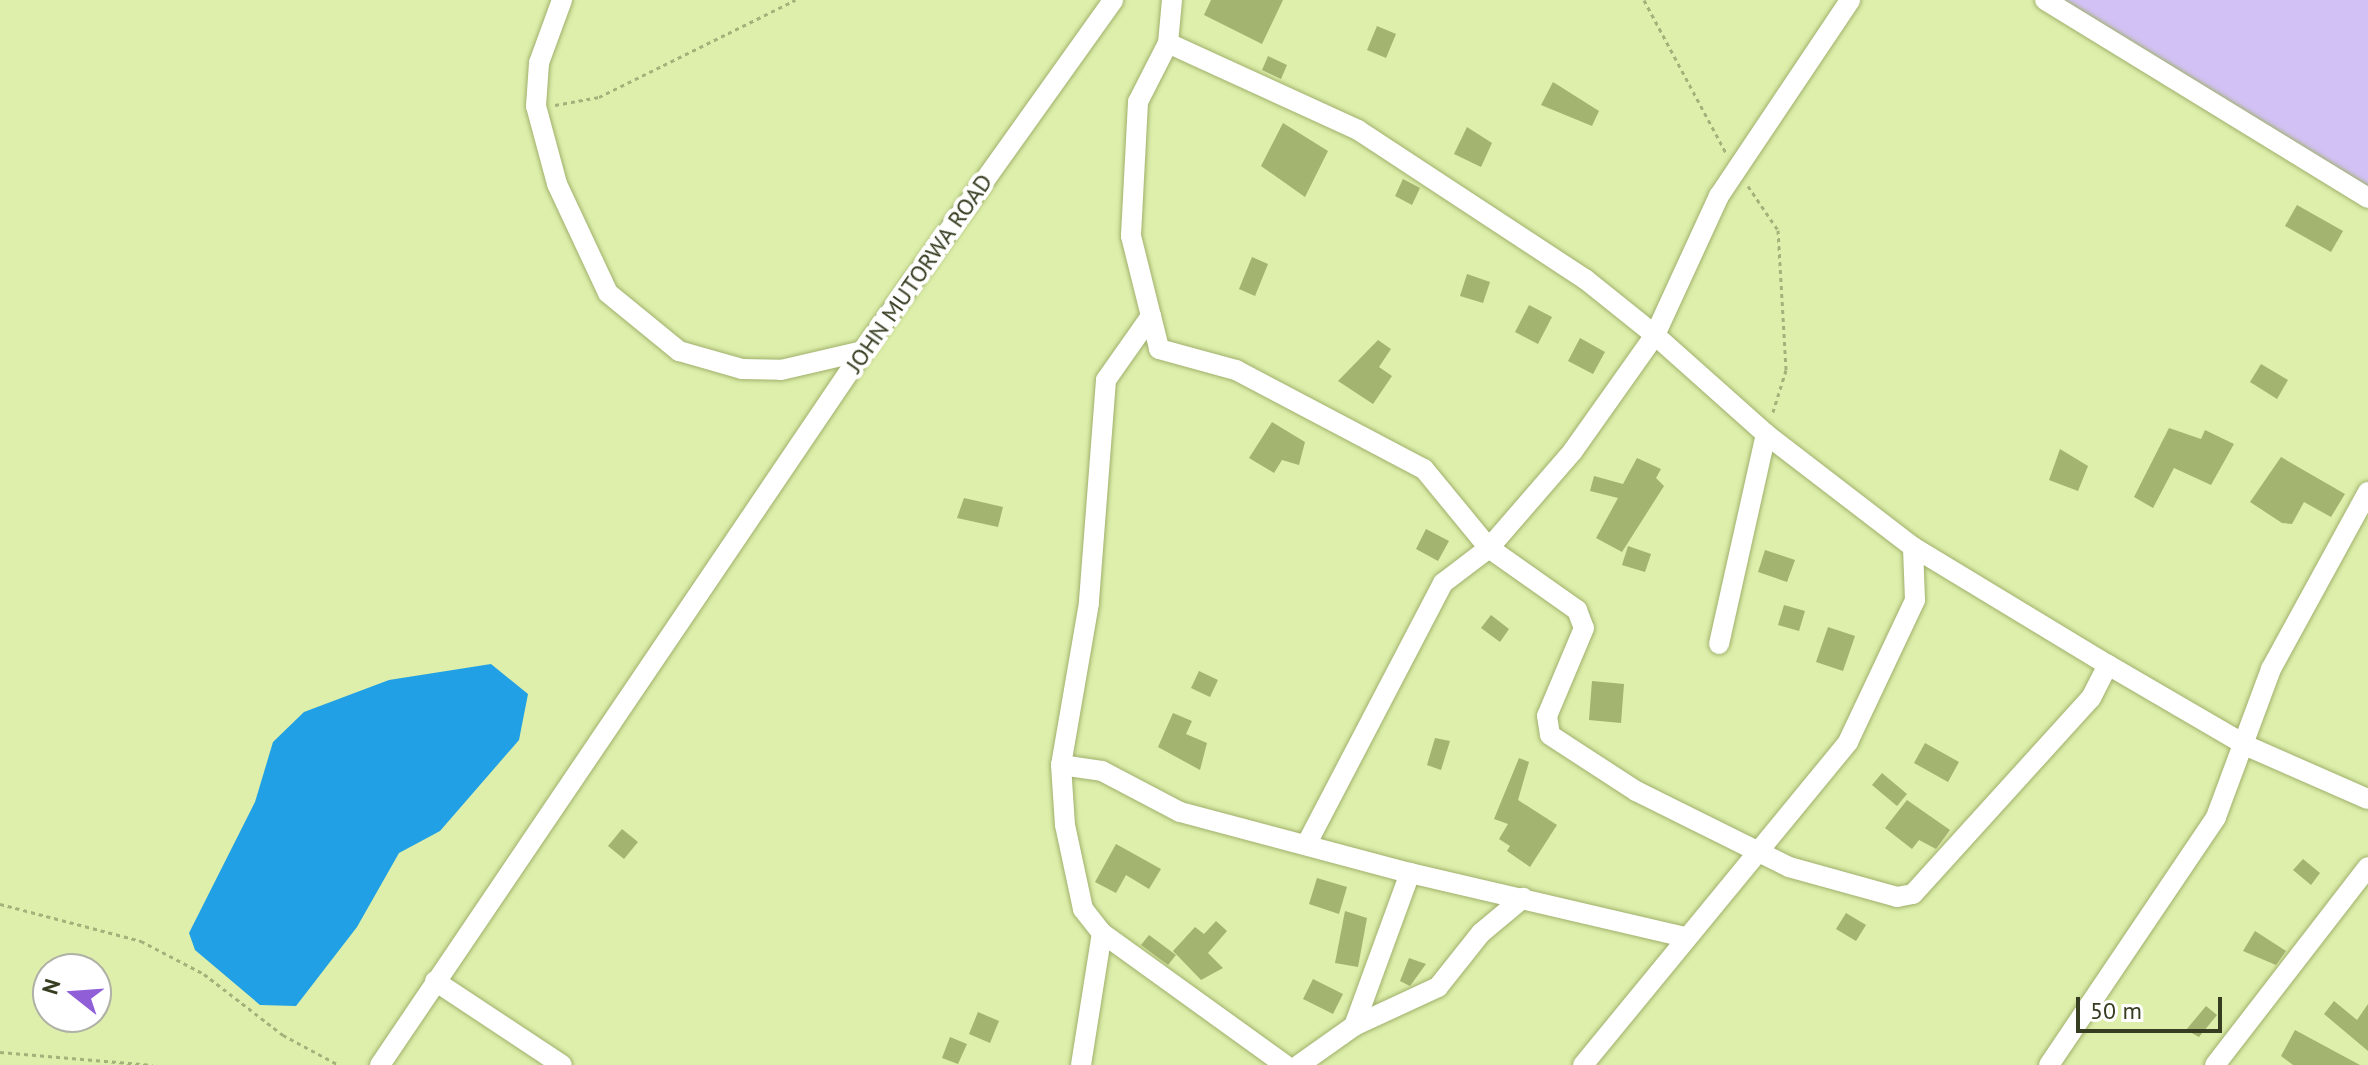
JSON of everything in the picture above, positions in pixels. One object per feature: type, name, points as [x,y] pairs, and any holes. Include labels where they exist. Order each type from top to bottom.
[{"type":"street","points":[[562,0],[539,63],[536,106],[557,184],[593,270],[632,318],[679,351],[742,369],[781,370],[863,351]]},
{"type":"street","name":"JOHN MUTORWA ROAD","points":[[380,1065],[863,351],[1113,0]]},
{"type":"street","points":[[1172,0],[1168,43],[1138,102],[1134,150],[1131,236],[1159,349],[1236,370],[1424,469],[1489,548],[1577,610],[1584,628],[1547,716],[1550,735],[1636,791],[1760,853],[1897,897],[1913,894],[2091,698],[2108,665]]},
{"type":"street","points":[[1307,843],[1443,583],[1489,548],[1573,451],[1655,335],[1737,170],[1850,0]]},
{"type":"street","points":[[2045,0],[2368,198]]},
{"type":"street","points":[[1168,43],[1358,130],[1585,279],[1655,335],[1766,434],[1913,547],[2247,746],[2368,799]]},
{"type":"street","points":[[1151,316],[1106,380],[1089,603],[1061,765],[1065,825],[1083,909],[1102,933],[1285,1065]]},
{"type":"street","points":[[1719,644],[1766,434]]},
{"type":"street","points":[[2049,1065],[2216,817],[2247,746],[2271,669],[2368,492]]},
{"type":"street","points":[[1583,1065],[1684,937],[1760,853],[1848,742],[1915,600],[1913,547]]},
{"type":"street","points":[[1061,765],[1102,771],[1180,812],[1307,843],[1410,873],[1684,937]]},
{"type":"street","points":[[2215,1065],[2368,867]]},
{"type":"street","points":[[1354,1026],[1410,873]]},
{"type":"street","points":[[1299,1065],[1354,1026],[1438,987],[1481,933],[1523,898]]},
{"type":"street","points":[[1081,1065],[1102,933]]},
{"type":"street","points":[[435,981],[562,1065]]},
{"type":"path","points":[[536,106],[599,97],[795,0]]},
{"type":"path","points":[[1644,0],[1737,170],[1778,230],[1786,370],[1766,434]]},
{"type":"path","points":[[0,904],[141,941],[204,974],[283,1035],[339,1065]]},
{"type":"path","points":[[0,1052],[152,1065]]},
{"type":"shaded area","points":[[2045,0],[2368,0],[2368,198]]},
{"type":"water","points":[[491,664],[528,694],[519,740],[440,831],[399,853],[357,927],[296,1006],[260,1005],[195,950],[189,933],[255,802],[273,742],[304,712],[389,680]]},
{"type":"building","points":[[1211,0],[1283,0],[1262,44],[1204,15]]},
{"type":"building","points":[[1377,26],[1396,34],[1386,58],[1367,50]]},
{"type":"building","points":[[1268,56],[1287,65],[1281,79],[1262,70]]},
{"type":"building","points":[[1553,82],[1599,111],[1592,126],[1541,105]]},
{"type":"building","points":[[1283,123],[1328,151],[1305,197],[1261,166]]},
{"type":"building","points":[[1467,127],[1492,143],[1481,167],[1454,154]]},
{"type":"building","points":[[1403,179],[1420,188],[1412,205],[1395,196]]},
{"type":"building","points":[[2297,205],[2343,231],[2331,252],[2285,226]]},
{"type":"building","points":[[1252,257],[1268,264],[1255,296],[1239,289]]},
{"type":"building","points":[[1467,274],[1490,282],[1483,303],[1460,296]]},
{"type":"building","points":[[1529,305],[1552,317],[1538,344],[1515,332]]},
{"type":"building","points":[[1580,338],[1605,352],[1593,374],[1568,361]]},
{"type":"building","points":[[1378,340],[1391,349],[1379,367],[1392,376],[1373,404],[1338,381]]},
{"type":"building","points":[[2261,364],[2288,380],[2277,399],[2250,382]]},
{"type":"building","points":[[1272,422],[1305,442],[1299,465],[1282,460],[1274,473],[1249,458]]},
{"type":"building","points":[[2169,428],[2201,439],[2205,430],[2234,444],[2211,485],[2174,468],[2153,508],[2134,497]]},
{"type":"building","points":[[2060,449],[2088,466],[2078,491],[2049,480]]},
{"type":"building","points":[[2281,457],[2345,494],[2331,517],[2304,502],[2292,524],[2282,523],[2250,502]]},
{"type":"building","points":[[1637,458],[1661,469],[1656,478],[1664,486],[1622,552],[1596,538],[1618,498],[1590,491],[1594,476],[1623,484]]},
{"type":"building","points":[[964,498],[1003,507],[998,527],[957,518]]},
{"type":"building","points":[[1426,529],[1449,541],[1438,561],[1416,549]]},
{"type":"building","points":[[1628,546],[1651,554],[1645,572],[1622,565]]},
{"type":"building","points":[[1765,550],[1795,560],[1787,582],[1758,572]]},
{"type":"building","points":[[1784,605],[1805,611],[1799,631],[1778,625]]},
{"type":"building","points":[[1491,615],[1509,629],[1500,642],[1481,628]]},
{"type":"building","points":[[1828,627],[1855,636],[1843,671],[1816,662]]},
{"type":"building","points":[[1199,671],[1218,680],[1210,697],[1191,688]]},
{"type":"building","points":[[1592,681],[1624,684],[1621,723],[1589,720]]},
{"type":"building","points":[[1173,713],[1192,721],[1186,734],[1207,743],[1200,770],[1158,747]]},
{"type":"building","points":[[1435,738],[1450,741],[1441,770],[1427,765]]},
{"type":"building","points":[[1925,743],[1959,762],[1948,782],[1914,763]]},
{"type":"building","points":[[1519,758],[1529,762],[1518,800],[1557,825],[1530,867],[1507,851],[1510,846],[1499,839],[1508,824],[1494,819]]},
{"type":"building","points":[[1882,773],[1907,794],[1897,806],[1872,785]]},
{"type":"building","points":[[1907,800],[1950,830],[1936,849],[1919,840],[1912,849],[1885,828]]},
{"type":"building","points":[[622,829],[638,842],[624,859],[608,846]]},
{"type":"building","points":[[1116,844],[1161,869],[1149,889],[1126,875],[1116,893],[1095,882]]},
{"type":"building","points":[[2303,859],[2320,873],[2311,885],[2293,870]]},
{"type":"building","points":[[1317,878],[1347,887],[1339,914],[1309,904]]},
{"type":"building","points":[[1345,911],[1367,918],[1358,967],[1335,963]]},
{"type":"building","points":[[1846,913],[1866,925],[1856,941],[1836,929]]},
{"type":"building","points":[[1216,921],[1227,931],[1208,953],[1223,968],[1201,980],[1173,951],[1195,927],[1204,934]]},
{"type":"building","points":[[2255,931],[2286,951],[2276,965],[2243,951]]},
{"type":"building","points":[[1149,935],[1176,955],[1168,965],[1141,945]]},
{"type":"building","points":[[1409,958],[1426,964],[1410,986],[1400,981]]},
{"type":"building","points":[[1313,979],[1343,994],[1333,1014],[1303,999]]},
{"type":"building","points":[[2334,1001],[2357,1020],[2368,1004],[2368,1051],[2324,1014]]},
{"type":"building","points":[[2206,1006],[2217,1015],[2199,1037],[2186,1030]]},
{"type":"building","points":[[978,1012],[999,1021],[990,1043],[969,1034]]},
{"type":"building","points":[[2295,1030],[2360,1065],[2293,1065],[2281,1056]]},
{"type":"building","points":[[950,1037],[967,1044],[958,1064],[942,1058]]}]
